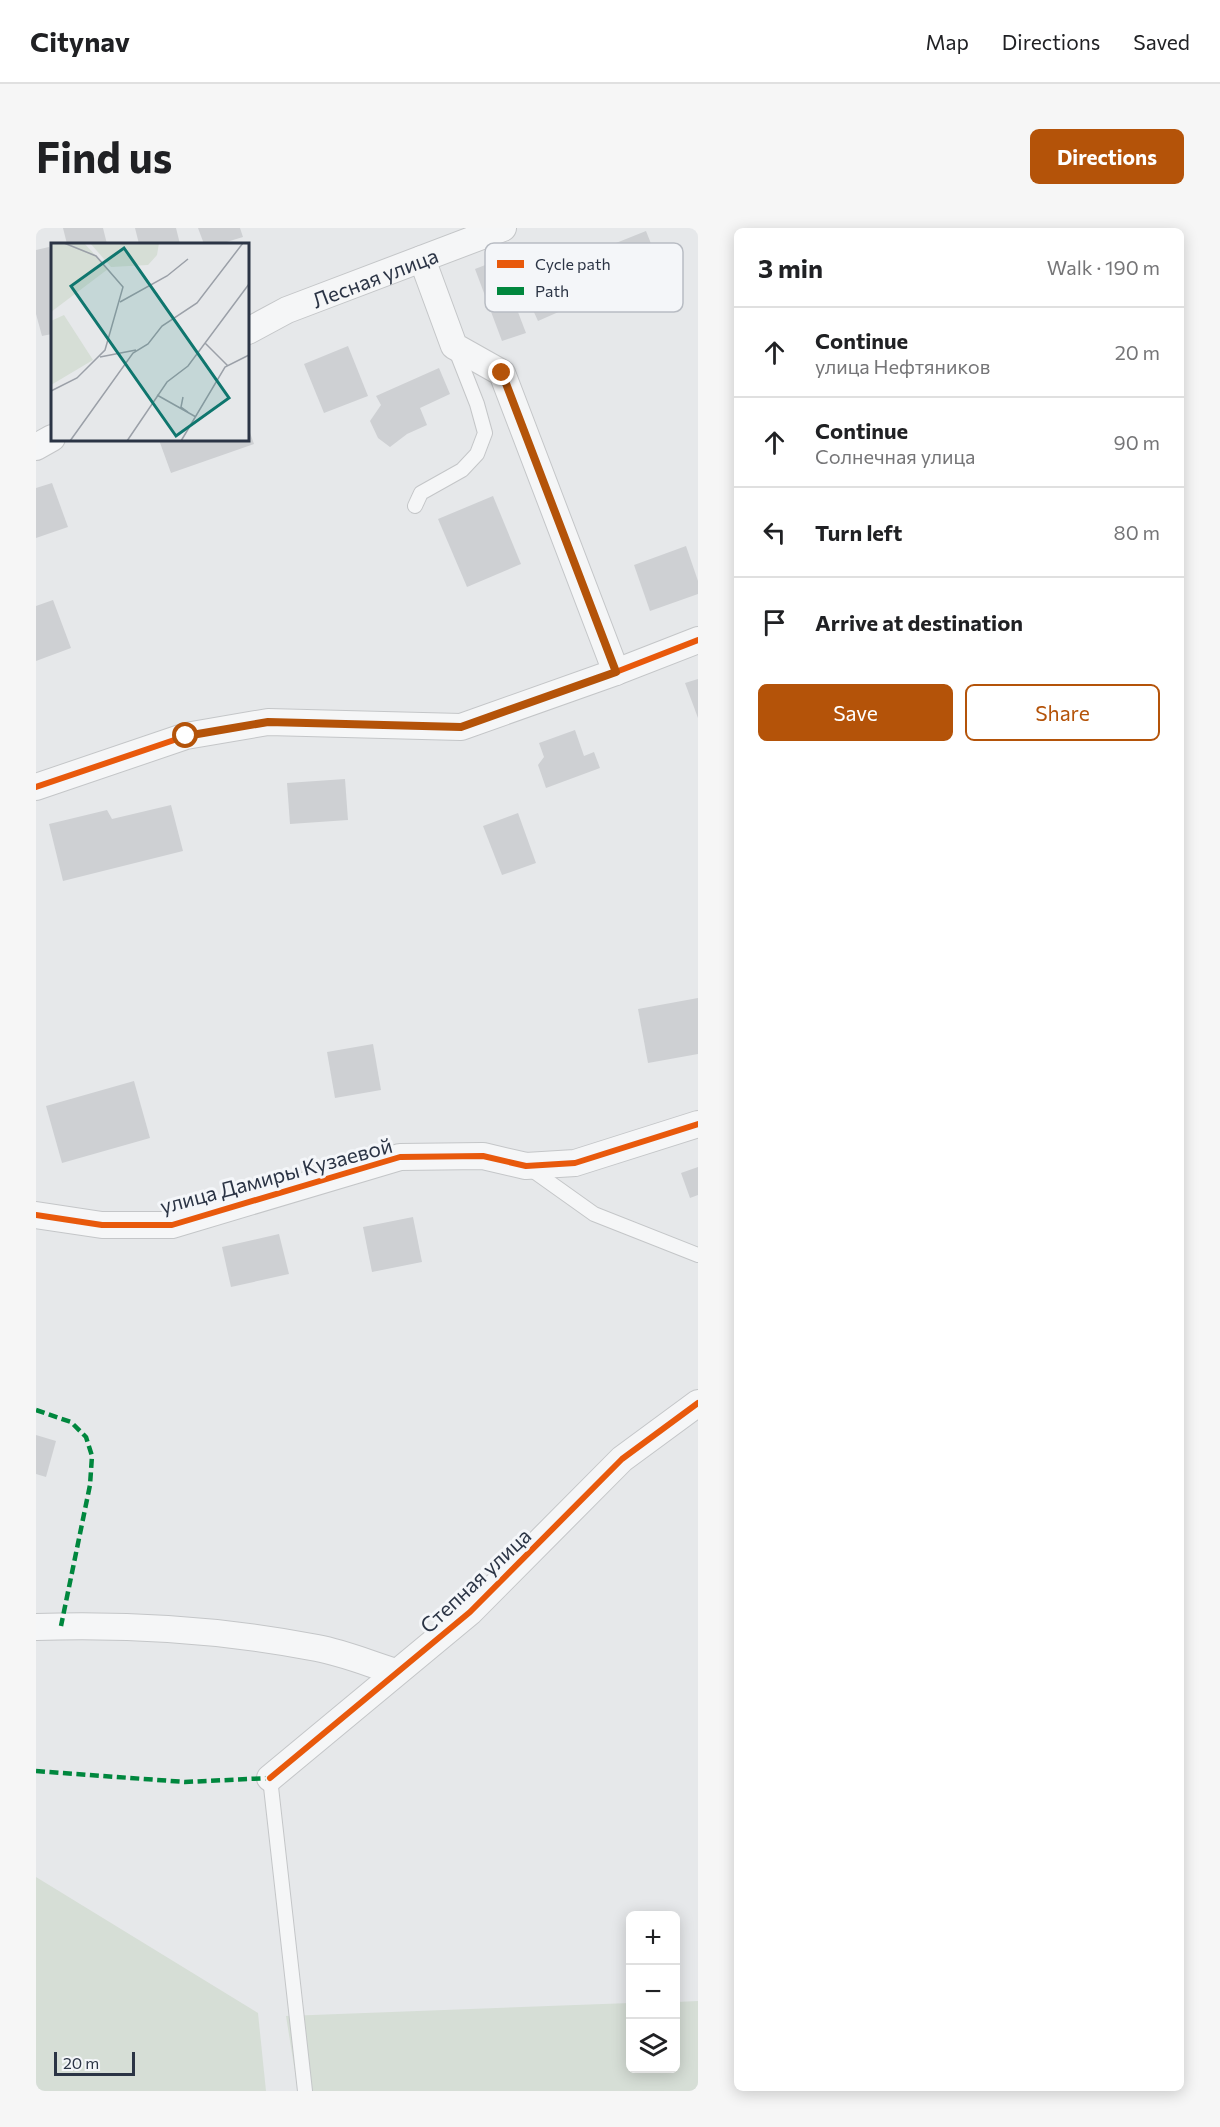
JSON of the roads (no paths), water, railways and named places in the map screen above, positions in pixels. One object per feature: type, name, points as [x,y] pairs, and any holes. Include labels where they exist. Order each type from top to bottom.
[{"type":"street","name":"Лесная улица","points":[[249,330],[287,310],[503,228]]},
{"type":"street","points":[[422,260],[454,346],[502,373],[616,672]]},
{"type":"street","points":[[36,447],[51,439]]},
{"type":"street","points":[[36,787],[186,736],[268,722],[461,727],[698,640]]},
{"type":"street","name":"улица Дамиры Кузаевой","points":[[36,1215],[102,1225],[172,1225],[400,1157],[483,1156],[526,1166],[575,1163],[698,1124]]},
{"type":"street","name":"Степная улица","points":[[270,1778],[470,1612],[622,1459],[698,1403]]},
{"type":"street","points":[[36,1627],[175,1630],[241,1635],[320,1648],[396,1672]]},
{"type":"lane","points":[[415,506],[421,493],[462,470],[477,454],[485,432],[477,404],[454,346]]},
{"type":"lane","points":[[526,1166],[594,1214],[698,1255]]},
{"type":"lane","points":[[270,1778],[305,2091]]}]
